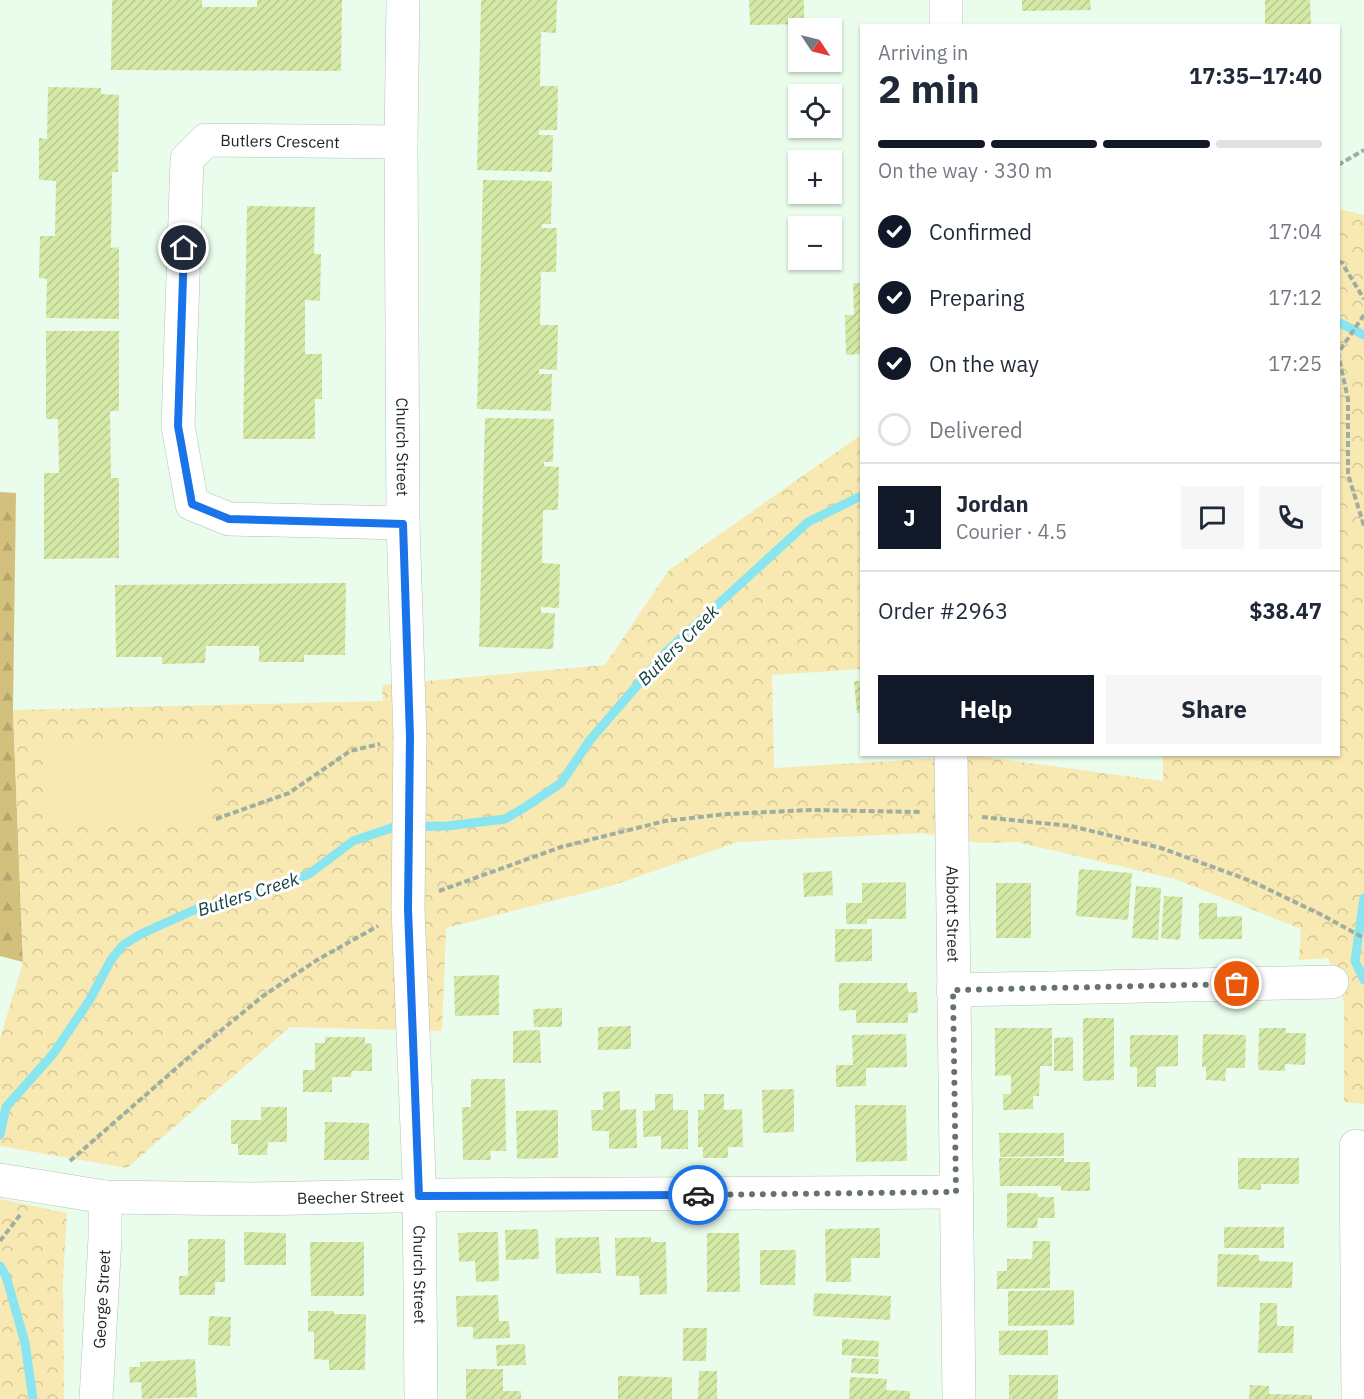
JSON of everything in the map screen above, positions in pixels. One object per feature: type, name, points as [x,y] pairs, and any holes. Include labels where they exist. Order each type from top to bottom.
[{"type":"street","name":"Church Street","points":[[403,0],[401,142],[403,524],[410,737],[408,909],[419,1196],[421,1399]]},
{"type":"street","points":[[946,0],[946,24]]},
{"type":"street","name":"Butlers Crescent","points":[[401,142],[206,140],[187,159],[178,426],[192,504],[229,519],[403,524]]},
{"type":"street","name":"Abbott Street","points":[[951,756],[954,813],[953,990],[959,1399]]},
{"type":"street","points":[[953,990],[1332,982]]},
{"type":"street","points":[[1356,1146],[1358,1399]]},
{"type":"street","name":"Beecher Street","points":[[20,1183],[105,1197],[250,1199],[956,1192]]},
{"type":"street","name":"George Street","points":[[96,1399],[105,1238],[105,1197]]},
{"type":"path","points":[[1340,164],[1364,150]]},
{"type":"path","points":[[1340,262],[1364,299]]},
{"type":"path","points":[[1340,350],[1364,315]]},
{"type":"path","points":[[1340,362],[1348,399],[1348,474],[1364,526]]},
{"type":"path","points":[[216,819],[289,793],[350,752],[410,737]]},
{"type":"path","points":[[0,1241],[14,1222],[20,1183],[110,1125],[263,996],[317,960],[441,890],[561,847],[665,821],[727,814],[810,810],[954,813],[1071,826],[1161,848],[1251,881],[1364,938]]},
{"type":"green space","points":[[1340,209],[1364,215],[1364,1104],[1344,1102],[1344,1001],[1328,958],[1299,960],[1301,929],[1175,879],[1017,842],[980,843],[923,833],[738,842],[611,886],[446,928],[442,1031],[290,1027],[127,1168],[0,1146],[0,1039],[23,962],[13,710],[383,701],[382,685],[605,665],[669,570],[860,436],[860,669],[772,675],[774,768],[977,756],[1163,781],[1163,756],[1340,756]]},
{"type":"green space","points":[[0,492],[16,493],[13,710],[23,962],[0,956]]},
{"type":"green space","points":[[209,743],[210,825],[47,827],[46,745]]},
{"type":"green space","points":[[0,1199],[67,1213],[63,1279],[64,1399],[0,1399]]},
{"type":"building","points":[[112,0],[202,0],[202,7],[257,7],[257,0],[342,0],[341,71],[111,70]]},
{"type":"building","points":[[481,0],[557,0],[556,33],[541,32],[540,86],[558,86],[557,130],[539,130],[539,135],[553,135],[552,172],[477,170]]},
{"type":"building","points":[[749,0],[804,0],[804,18],[788,18],[788,24],[750,25]]},
{"type":"building","points":[[1022,0],[1090,0],[1091,10],[1022,11]]},
{"type":"building","points":[[1265,0],[1310,0],[1311,24],[1265,24]]},
{"type":"building","points":[[48,87],[101,88],[101,94],[119,95],[118,172],[112,172],[111,248],[119,247],[119,319],[46,318],[47,279],[39,278],[40,236],[55,236],[56,181],[39,180],[39,138],[47,139]]},
{"type":"building","points":[[483,180],[552,181],[551,224],[542,224],[542,228],[557,228],[556,272],[541,272],[540,325],[558,325],[557,370],[539,369],[539,374],[552,374],[551,411],[477,409]]},
{"type":"building","points":[[247,206],[315,207],[314,254],[321,254],[320,301],[305,300],[305,354],[322,354],[322,399],[315,399],[315,439],[243,439]]},
{"type":"building","points":[[853,283],[860,283],[860,354],[846,355],[845,315],[854,315]]},
{"type":"building","points":[[46,331],[119,331],[119,411],[110,411],[111,478],[119,478],[119,558],[44,559],[44,473],[59,473],[58,419],[46,419]]},
{"type":"building","points":[[485,418],[554,419],[553,462],[544,462],[544,466],[559,467],[558,510],[543,510],[542,563],[560,564],[559,608],[541,607],[541,613],[555,613],[553,649],[479,647]]},
{"type":"building","points":[[346,583],[345,655],[304,655],[304,662],[259,662],[259,646],[206,646],[205,663],[162,664],[162,657],[116,657],[115,585]]},
{"type":"building","points":[[854,681],[860,681],[860,713],[857,713]]},
{"type":"building","points":[[1079,869],[1132,873],[1128,920],[1076,916]]},
{"type":"building","points":[[832,871],[833,895],[804,897],[803,873]]},
{"type":"building","points":[[906,882],[906,919],[867,919],[867,924],[846,924],[846,903],[862,903],[862,883]]},
{"type":"building","points":[[996,883],[1031,883],[1031,938],[996,938]]},
{"type":"building","points":[[1136,886],[1161,888],[1158,940],[1132,938]]},
{"type":"building","points":[[1164,896],[1183,897],[1180,940],[1161,938]]},
{"type":"building","points":[[1199,903],[1217,903],[1217,917],[1242,916],[1242,939],[1199,939]]},
{"type":"building","points":[[835,929],[872,929],[872,961],[835,962]]},
{"type":"building","points":[[499,975],[499,1015],[455,1016],[454,976]]},
{"type":"building","points":[[839,983],[907,983],[908,992],[917,992],[918,1013],[908,1013],[908,1023],[856,1023],[856,1010],[839,1011]]},
{"type":"building","points":[[562,1008],[562,1027],[534,1027],[533,1009]]},
{"type":"building","points":[[1083,1018],[1114,1018],[1114,1080],[1083,1081]]},
{"type":"building","points":[[631,1026],[631,1049],[598,1050],[598,1027]]},
{"type":"building","points":[[995,1028],[1052,1028],[1052,1066],[1040,1066],[1039,1096],[1033,1096],[1033,1109],[1003,1110],[1003,1094],[1011,1094],[1011,1075],[995,1076]]},
{"type":"building","points":[[1259,1028],[1286,1028],[1286,1033],[1306,1033],[1305,1065],[1285,1064],[1285,1071],[1258,1070]]},
{"type":"building","points":[[540,1030],[541,1063],[513,1063],[513,1031]]},
{"type":"building","points":[[906,1034],[907,1067],[866,1068],[866,1086],[836,1087],[836,1065],[853,1065],[852,1035]]},
{"type":"building","points":[[1203,1034],[1246,1035],[1245,1068],[1226,1068],[1225,1081],[1206,1080],[1206,1067],[1202,1067]]},
{"type":"building","points":[[1130,1035],[1178,1035],[1178,1066],[1156,1067],[1156,1087],[1137,1087],[1137,1067],[1130,1067]]},
{"type":"building","points":[[325,1037],[365,1037],[365,1043],[372,1044],[372,1071],[352,1071],[351,1077],[332,1077],[332,1092],[303,1092],[303,1070],[315,1070],[315,1043],[325,1043]]},
{"type":"building","points":[[1073,1037],[1073,1071],[1054,1071],[1054,1038]]},
{"type":"building","points":[[471,1079],[505,1079],[506,1151],[490,1151],[491,1160],[463,1160],[462,1107],[471,1107]]},
{"type":"building","points":[[794,1089],[794,1132],[763,1133],[762,1090]]},
{"type":"building","points":[[620,1091],[620,1110],[636,1109],[637,1148],[609,1149],[609,1131],[592,1131],[591,1110],[603,1110],[603,1092]]},
{"type":"building","points":[[655,1094],[673,1094],[673,1110],[688,1110],[688,1149],[661,1149],[661,1136],[643,1137],[643,1111],[655,1110]]},
{"type":"building","points":[[704,1094],[724,1094],[724,1110],[742,1109],[743,1147],[728,1147],[728,1158],[703,1158],[703,1147],[698,1147],[698,1110],[704,1110]]},
{"type":"building","points":[[855,1105],[906,1105],[907,1161],[856,1162]]},
{"type":"building","points":[[261,1107],[287,1107],[287,1142],[268,1142],[267,1155],[238,1155],[238,1144],[231,1144],[231,1120],[261,1120]]},
{"type":"building","points":[[558,1110],[558,1158],[517,1159],[516,1111]]},
{"type":"building","points":[[325,1122],[369,1123],[369,1160],[324,1160]]},
{"type":"building","points":[[999,1133],[1064,1133],[1064,1156],[1000,1157]]},
{"type":"building","points":[[999,1158],[1064,1158],[1064,1162],[1090,1162],[1090,1191],[1061,1191],[1061,1186],[1000,1186]]},
{"type":"building","points":[[1238,1158],[1299,1158],[1299,1184],[1261,1184],[1261,1190],[1238,1189]]},
{"type":"building","points":[[1007,1193],[1037,1193],[1038,1197],[1054,1197],[1055,1218],[1038,1218],[1037,1228],[1007,1228]]},
{"type":"building","points":[[1224,1227],[1284,1227],[1284,1248],[1224,1248]]},
{"type":"building","points":[[880,1228],[880,1258],[851,1258],[851,1282],[826,1282],[825,1229]]},
{"type":"building","points":[[538,1229],[539,1259],[506,1260],[505,1230]]},
{"type":"building","points":[[244,1232],[286,1233],[286,1265],[244,1265]]},
{"type":"building","points":[[498,1232],[499,1281],[476,1282],[475,1261],[459,1262],[458,1233]]},
{"type":"building","points":[[707,1233],[739,1233],[740,1292],[707,1292]]},
{"type":"building","points":[[599,1237],[601,1273],[556,1274],[555,1238]]},
{"type":"building","points":[[651,1237],[651,1242],[666,1242],[667,1294],[640,1295],[639,1276],[616,1276],[615,1238]]},
{"type":"building","points":[[188,1239],[225,1239],[225,1282],[215,1282],[215,1295],[179,1295],[179,1276],[188,1276]]},
{"type":"building","points":[[1033,1241],[1050,1241],[1050,1288],[997,1289],[997,1271],[1007,1271],[1007,1259],[1032,1259]]},
{"type":"building","points":[[310,1242],[364,1242],[364,1296],[311,1296]]},
{"type":"building","points":[[760,1250],[796,1250],[795,1285],[760,1285]]},
{"type":"building","points":[[1218,1254],[1259,1255],[1259,1261],[1293,1262],[1292,1288],[1217,1287]]},
{"type":"building","points":[[1074,1290],[1074,1325],[1008,1326],[1008,1291]]},
{"type":"building","points":[[814,1293],[891,1296],[890,1320],[813,1316]]},
{"type":"building","points":[[498,1295],[499,1321],[509,1321],[510,1338],[473,1339],[473,1327],[457,1327],[456,1296]]},
{"type":"building","points":[[1260,1303],[1277,1303],[1277,1326],[1294,1326],[1293,1353],[1258,1353]]},
{"type":"building","points":[[308,1311],[366,1314],[365,1370],[329,1370],[329,1360],[314,1359],[314,1332],[308,1332]]},
{"type":"building","points":[[209,1316],[231,1317],[230,1346],[208,1345]]},
{"type":"building","points":[[683,1328],[707,1328],[706,1361],[683,1361]]},
{"type":"building","points":[[1048,1330],[1048,1355],[999,1355],[999,1331]]},
{"type":"building","points":[[842,1339],[879,1341],[878,1357],[842,1355]]},
{"type":"building","points":[[525,1344],[526,1365],[497,1366],[496,1345]]},
{"type":"building","points":[[852,1358],[879,1359],[878,1374],[851,1373]]},
{"type":"building","points":[[195,1359],[197,1397],[142,1399],[141,1382],[130,1383],[129,1367],[140,1367],[140,1362]]},
{"type":"building","points":[[466,1369],[503,1369],[503,1391],[521,1391],[521,1399],[466,1399]]},
{"type":"building","points":[[699,1371],[717,1371],[717,1399],[698,1399]]},
{"type":"building","points":[[1009,1375],[1058,1375],[1058,1399],[1009,1399]]},
{"type":"building","points":[[618,1376],[672,1377],[672,1399],[618,1399]]},
{"type":"building","points":[[850,1377],[887,1379],[886,1390],[910,1391],[910,1399],[849,1399]]},
{"type":"building","points":[[1250,1385],[1269,1386],[1269,1394],[1312,1395],[1312,1399],[1249,1399]]},
{"type":"waterway","name":"Butlers Creek","points":[[1340,323],[1364,335]]},
{"type":"waterway","name":"Butlers Creek","points":[[0,1135],[6,1107],[53,1054],[89,1001],[111,960],[123,945],[141,934],[194,910],[251,897],[309,874],[353,841],[394,827],[447,826],[505,819],[527,806],[561,783],[590,740],[667,651],[808,522],[860,496]]},
{"type":"waterway","name":"Butlers Creek","points":[[1364,898],[1355,961],[1364,980]]},
{"type":"waterway","name":"Butlers Creek","points":[[0,1266],[6,1276],[25,1343],[33,1399]]},
{"type":"way so far","points":[[698,1195],[956,1192],[953,990],[1237,984]]},
{"type":"route","points":[[184,248],[178,426],[192,504],[229,519],[403,524],[410,737],[408,909],[419,1196],[698,1195]]}]
